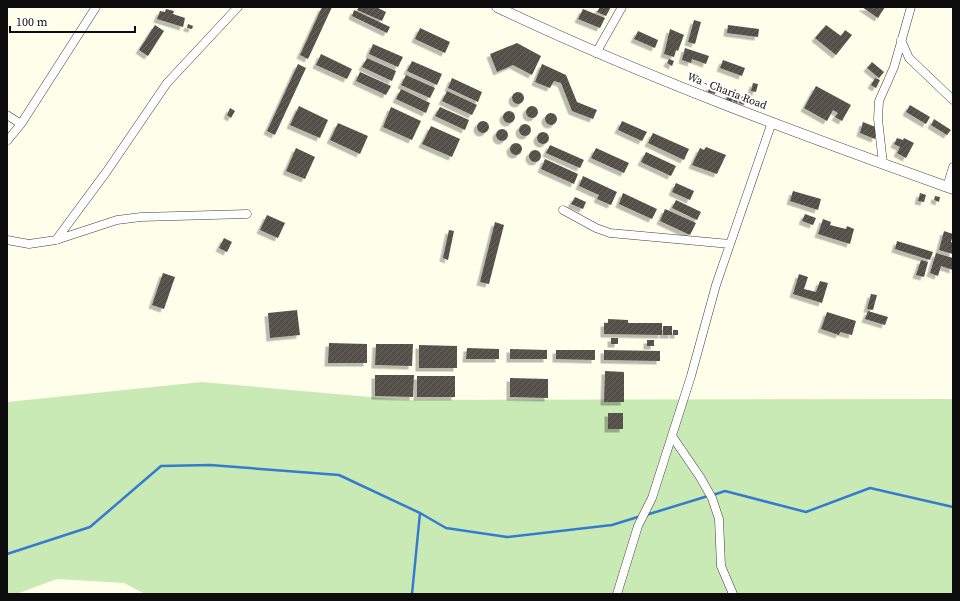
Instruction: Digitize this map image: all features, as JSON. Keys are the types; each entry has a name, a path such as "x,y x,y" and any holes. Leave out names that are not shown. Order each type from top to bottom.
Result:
{"street":[{"path":"7,141 21,124 96,7"},
{"path":"56,240 107,171 167,83 238,7"},
{"name":"Wa - Charia Road","path":"497,7 596,53 772,122 950,188"},
{"path":"596,53 622,7"},
{"path":"883,164 878,119 879,101 894,67 911,7"},
{"path":"902,40 909,58 953,100"},
{"path":"7,115 21,124"},
{"path":"617,594 638,526 652,498 730,244 772,122"},
{"path":"950,188 953,167"},
{"path":"563,210 596,228 610,233 730,244"},
{"path":"7,240 29,244 56,240 117,220 141,217 247,214"},
{"path":"672,436 700,477 712,498 719,519 721,566 733,594"}],"green space":[{"path":"202,382 403,400 953,399 953,594 145,594 124,583 57,579 16,594 7,594 7,402"}],"building":[{"path":"322,7 332,7 308,59 300,55"},
{"path":"359,7 376,7 386,12 382,21 357,10"},
{"path":"600,7 611,7 606,16 597,12"},
{"path":"862,7 885,7 878,18"},
{"path":"166,9 174,11 173,14 185,18 183,27 157,19 160,11 165,12"},
{"path":"583,9 605,18 600,28 578,19"},
{"path":"354,10 390,27 387,33 352,16"},
{"path":"694,20 701,22 695,44 688,42"},
{"path":"188,24 193,26 192,29 187,28"},
{"path":"155,25 164,31 148,56 139,50"},
{"path":"728,25 759,29 758,37 727,33"},
{"path":"826,25 841,36 845,30 852,35 836,55 815,38"},
{"path":"420,28 450,42 445,53 415,39"},
{"path":"670,29 684,35 674,57 664,54"},
{"path":"638,31 658,40 655,48 634,39"},
{"path":"517,43 541,56 532,75 513,65 497,72 490,54"},
{"path":"373,44 403,57 398,67 369,54"},
{"path":"685,48 709,56 706,64 692,59 691,63 682,60"},
{"path":"321,54 352,69 347,79 316,65"},
{"path":"367,58 396,71 392,81 362,67"},
{"path":"669,59 674,61 672,66 667,63"},
{"path":"723,60 745,68 742,76 720,68"},
{"path":"412,61 442,74 437,85 407,71"},
{"path":"872,62 884,72 879,78 867,68"},
{"path":"298,64 306,68 275,135 267,131"},
{"path":"542,64 566,75 577,102 597,110 593,119 572,111 561,83 554,81 550,88 535,82"},
{"path":"360,72 391,86 386,95 356,81"},
{"path":"406,75 435,88 430,98 401,85"},
{"path":"452,78 482,92 478,102 448,88"},
{"path":"875,78 880,80 876,88 871,85"},
{"path":"753,83 758,84 756,92 751,91"},
{"path":"710,86 717,89 715,94 708,92"},
{"path":"816,86 851,105 842,121 835,117 838,113 833,110 827,121 804,108"},
{"path":"401,89 430,103 426,113 396,99"},
{"path":"447,91 477,105 472,115 442,101"},
{"path":"518,92 522,94 524,98 522,102 518,104 514,102 512,98 514,94"},
{"path":"730,92 735,95 731,102 726,100"},
{"path":"736,94 740,96 737,103 733,101"},
{"path":"742,96 747,98 744,105 739,103"},
{"path":"910,105 930,117 926,124 906,112"},
{"path":"299,106 328,120 320,138 290,125"},
{"path":"532,106 536,108 538,112 536,116 532,118 528,116 526,112 528,108"},
{"path":"391,107 421,121 412,140 383,127"},
{"path":"440,107 469,120 465,130 435,116"},
{"path":"230,108 235,111 231,118 227,115"},
{"path":"509,111 513,113 515,117 513,121 509,123 505,121 503,117 505,113"},
{"path":"551,113 555,115 557,119 555,123 551,125 547,123 545,119 547,115"},
{"path":"934,119 951,130 947,135 931,125"},
{"path":"483,121 487,123 489,127 487,131 483,133 479,131 477,127 479,123"},
{"path":"622,121 647,132 642,141 618,130"},
{"path":"863,122 878,128 875,139 860,133"},
{"path":"338,123 368,136 360,154 330,140"},
{"path":"525,124 529,126 531,130 529,134 525,136 521,134 519,130 521,126"},
{"path":"431,126 460,139 452,157 422,144"},
{"path":"502,129 506,131 508,135 506,139 502,141 498,139 496,135 498,131"},
{"path":"543,132 547,134 549,138 547,142 543,144 539,142 537,138 539,134"},
{"path":"653,133 689,149 684,160 648,143"},
{"path":"897,138 903,140 904,138 914,143 906,158 897,153 900,147 894,144"},
{"path":"516,143 520,145 522,149 520,153 516,155 512,153 510,149 512,145"},
{"path":"550,145 584,160 580,168 546,153"},
{"path":"706,147 726,155 717,174 692,165 700,148 704,150"},
{"path":"296,148 315,157 305,179 286,171"},
{"path":"596,148 629,163 624,173 591,158"},
{"path":"535,150 539,152 541,156 539,160 535,162 531,160 529,156 531,152"},
{"path":"646,152 676,166 671,176 641,162"},
{"path":"545,159 578,174 574,184 541,169"},
{"path":"583,176 617,192 611,205 597,199 599,195 579,186"},
{"path":"676,183 694,191 690,200 672,192"},
{"path":"793,191 821,199 818,210 790,201"},
{"path":"623,193 657,209 652,219 619,204"},
{"path":"920,193 926,195 924,202 918,201"},
{"path":"935,196 940,197 939,202 934,200"},
{"path":"575,197 586,202 583,209 571,204"},
{"path":"676,200 701,212 697,220 672,208"},
{"path":"665,209 696,223 690,235 660,221"},
{"path":"805,214 816,218 813,225 802,221"},
{"path":"267,215 285,223 278,238 260,230"},
{"path":"823,219 831,222 830,225 846,229 847,226 854,229 850,244 818,234"},
{"path":"495,222 504,225 489,284 480,282"},
{"path":"449,230 454,231 448,260 443,258"},
{"path":"944,231 953,234 951,242 953,243 953,254 939,250"},
{"path":"224,238 232,242 227,252 219,248"},
{"path":"897,241 933,252 930,260 895,249"},
{"path":"936,253 953,258 953,270 941,266 938,276 930,273"},
{"path":"921,260 928,262 924,277 916,275"},
{"path":"163,273 175,277 164,309 152,305"},
{"path":"799,274 808,277 804,289 816,292 820,281 828,283 822,303 793,294"},
{"path":"871,294 877,295 873,310 867,309"},
{"path":"297,310 300,335 270,338 268,313"},
{"path":"868,311 888,317 885,325 865,319"},
{"path":"827,312 856,321 852,335 840,332 839,335 821,329"},
{"path":"608,319 628,320 628,323 662,323 662,335 604,334 604,323 608,323"},
{"path":"663,326 672,326 672,335 663,335"},
{"path":"673,330 678,330 678,335 673,335"},
{"path":"611,338 618,338 618,344 611,344"},
{"path":"647,340 654,340 654,346 647,346"},
{"path":"329,343 367,344 367,363 328,363"},
{"path":"376,344 413,344 412,366 375,365"},
{"path":"419,345 457,346 457,368 419,368"},
{"path":"467,348 499,349 499,359 466,359"},
{"path":"510,349 547,350 547,359 510,359"},
{"path":"556,350 595,350 595,360 556,359"},
{"path":"604,350 660,351 660,361 604,360"},
{"path":"605,371 624,372 624,402 604,402"},
{"path":"375,375 414,375 413,397 375,396"},
{"path":"417,376 455,376 455,397 417,397"},
{"path":"510,378 548,379 548,398 510,397"},
{"path":"608,413 623,413 623,429 608,429"}],"waterway":[{"path":"7,554 90,527 161,466 210,465 339,475 420,513 446,528 507,537 612,525 641,516"},
{"path":"713,495 725,491 806,512 870,488 953,507"},
{"path":"646,515 708,496"},
{"path":"412,594 420,513"}]}
